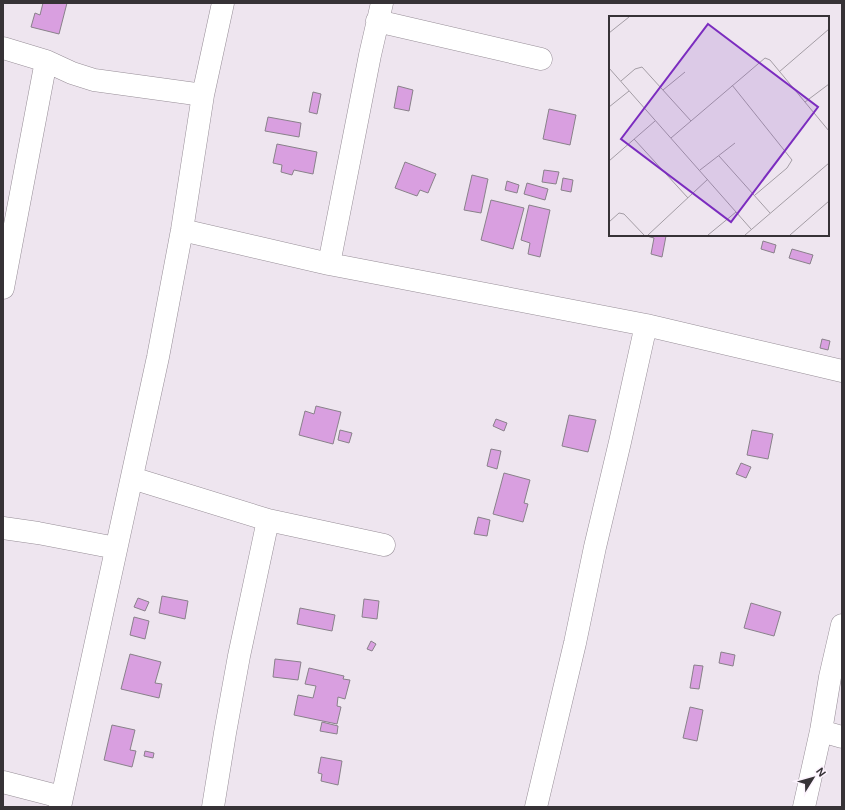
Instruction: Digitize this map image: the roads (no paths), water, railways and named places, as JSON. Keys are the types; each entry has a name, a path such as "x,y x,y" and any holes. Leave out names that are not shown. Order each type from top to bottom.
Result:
{"street":[{"path":"3,782 60,802 158,357 182,230 203,95 222,3"},
{"path":"329,264 370,55 380,12 541,59"},
{"path":"3,48 46,61 72,73 94,80 203,95"},
{"path":"3,288 46,61"},
{"path":"182,230 329,264 646,326 842,371"},
{"path":"536,807 575,643 595,546 646,326"},
{"path":"132,478 268,520 384,546"},
{"path":"213,807 238,664 268,520"},
{"path":"3,528 116,548"},
{"path":"804,807 842,625"},
{"path":"821,731 842,737"}]}
